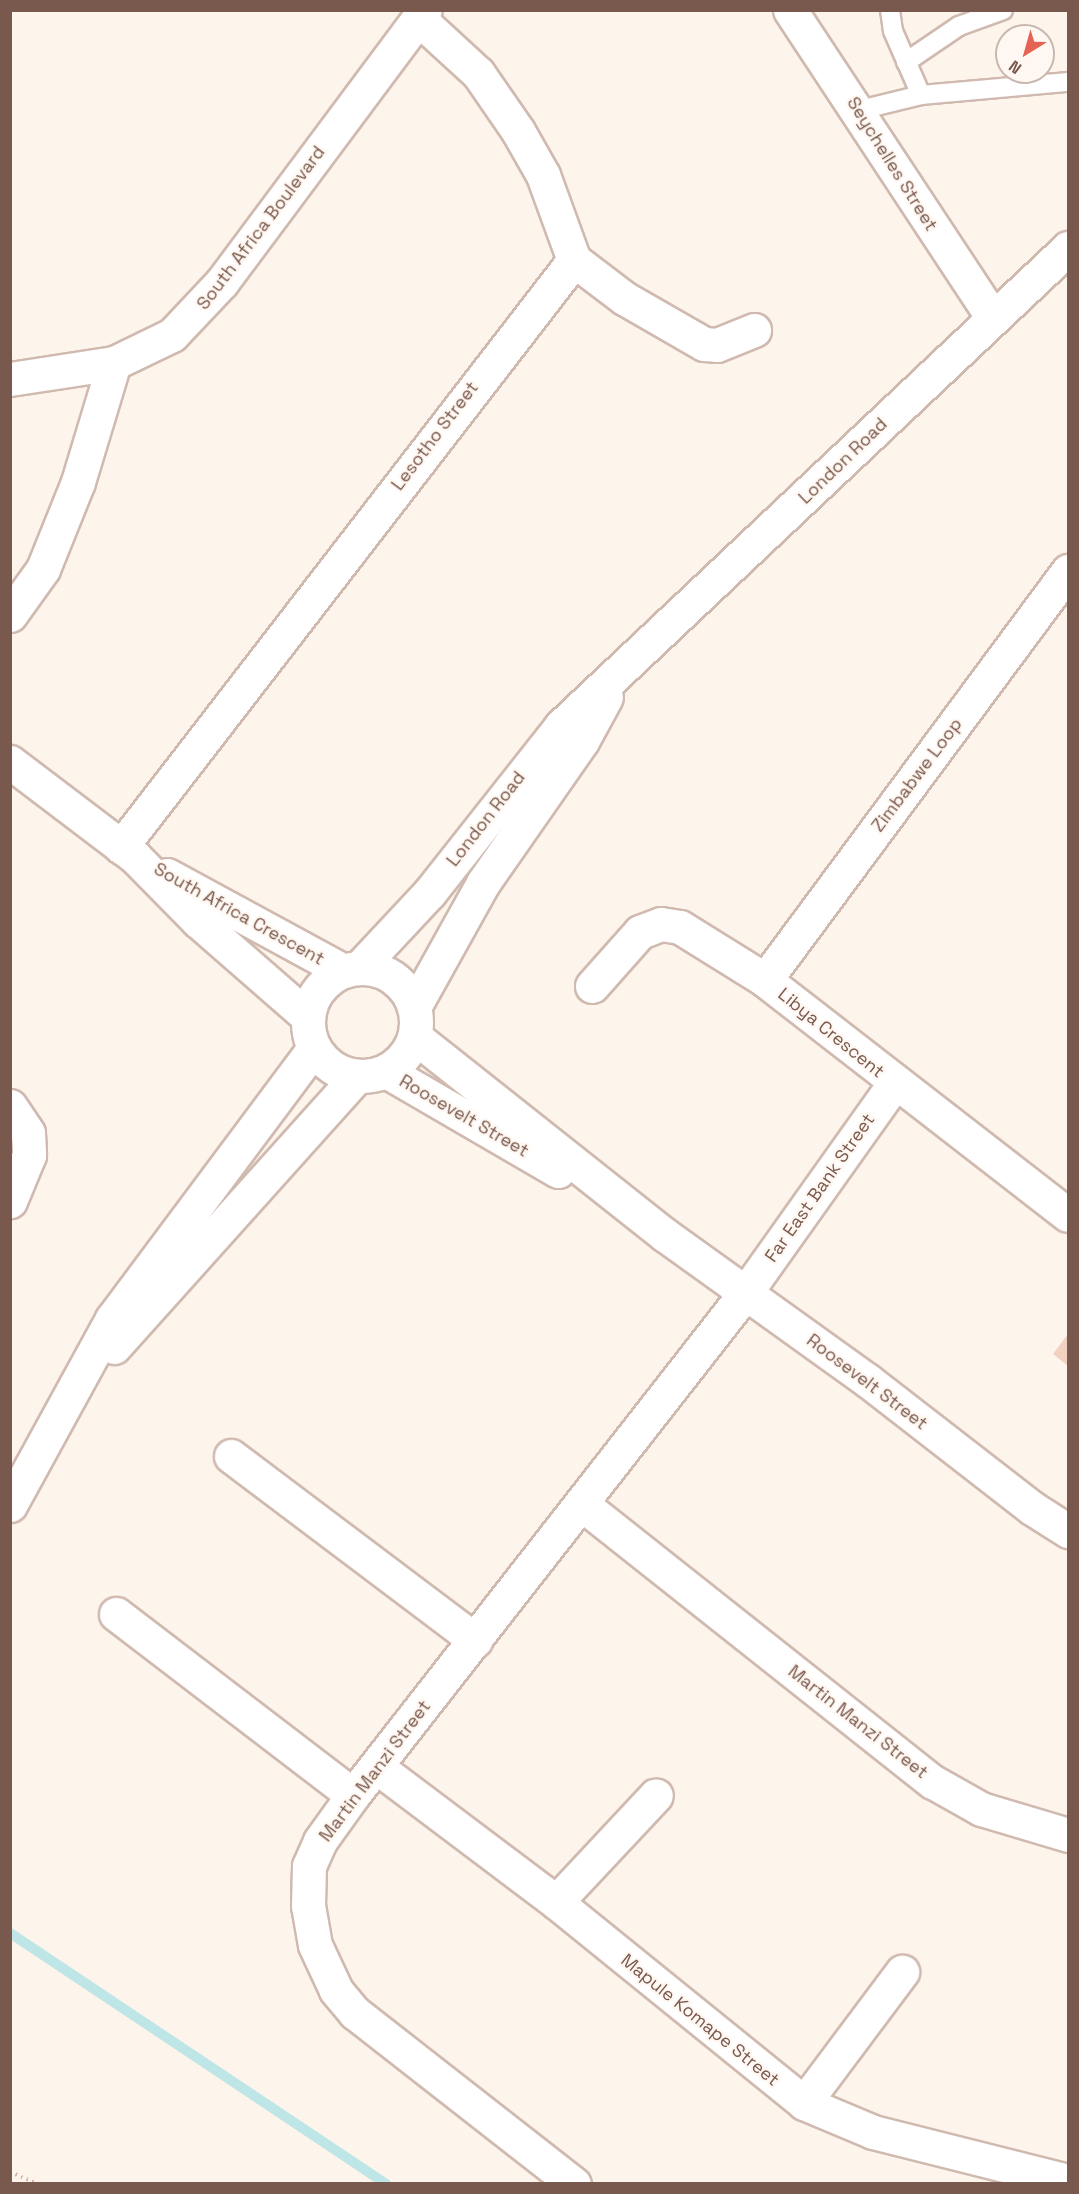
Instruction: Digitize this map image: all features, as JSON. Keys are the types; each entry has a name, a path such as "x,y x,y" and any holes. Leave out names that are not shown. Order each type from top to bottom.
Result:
{"street":[{"name":"Seychelles Street","path":"790,10 860,110 993,318"},
{"path":"422,15 478,73 518,131 543,175 574,260 624,298 704,344 717,345 754,330"},
{"name":"South Africa Boulevard","path":"10,379 114,363 172,335 199,311 422,15"},
{"name":"London Road","path":"352,970 430,892 561,726 618,675 1068,248"},
{"name":"Lesotho Street","path":"127,852 574,260"},
{"path":"10,615 43,569 78,482 114,363"},
{"name":"Zimbabwe Loop","path":"765,980 1068,571"},
{"name":"London Road","path":"414,1022 454,930 582,741 618,675"},
{"name":"South Africa Crescent","path":"10,762 127,852 311,1033"},
{"name":"South Africa Crescent","path":"127,852 352,970"},
{"name":"Libya Crescent","path":"592,986 624,947 661,924 708,941 765,980 894,1084 1068,1215"},
{"path":"10,1505 69,1394 137,1284 311,1033 319,989 352,970 393,978 414,1022 399,1062 372,1073 340,1072 311,1033"},
{"name":"Roosevelt Street","path":"414,1022 665,1235 746,1292 1032,1509 1068,1531"},
{"path":"69,1394 372,1073"},
{"name":"Roosevelt Street","path":"372,1073 665,1235"},
{"name":"Far East Bank Street","path":"746,1292 894,1084"},
{"path":"10,1106 28,1133 29,1155 10,1201"},
{"name":"Martin Manzi Street","path":"574,2184 355,2013 328,1977 311,1924 309,1866 320,1841 353,1795 584,1505 746,1292"},
{"path":"231,1456 475,1640"},
{"name":"Martin Manzi Street","path":"584,1505 933,1782 981,1809 1068,1834"},
{"path":"116,1614 353,1795"},
{"name":"Mapule Komape Street","path":"377,1767 556,1902 804,2103 873,2132 1068,2181"},
{"path":"556,1902 656,1795"},
{"path":"804,2103 902,1972"}],"lane":[{"path":"890,10 906,62 921,95"},
{"path":"906,62 959,26 1003,10"},
{"path":"860,110 921,95 1068,82"}],"path":[{"path":"10,2172 38,2184"}],"building":[{"path":"1068,1334 1068,1366 1053,1354"}],"waterway":[{"path":"10,1933 386,2184"}]}
